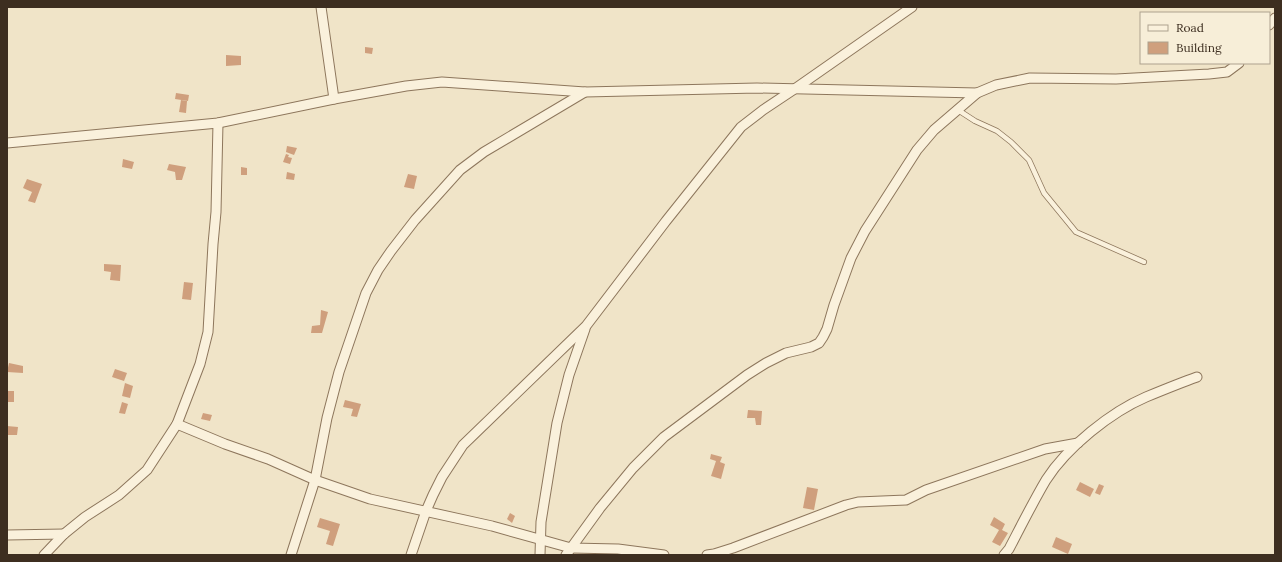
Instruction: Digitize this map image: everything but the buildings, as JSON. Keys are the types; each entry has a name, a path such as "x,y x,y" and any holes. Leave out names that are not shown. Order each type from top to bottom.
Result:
{"street":[{"path":"321,7 334,99"},
{"path":"411,555 426,511 442,478 463,445 586,326 666,221 741,127 763,110 912,7"},
{"path":"568,551 600,508 633,468 664,437 747,375 766,363 786,353 811,347 819,343 827,329 851,258 865,231 916,150 934,130 977,93 996,85 1030,78 1116,79 1182,76 1227,72 1238,64"},
{"path":"7,143 218,123 334,99 406,86 442,82 585,92 796,88 977,93"},
{"path":"291,555 315,480 327,418 347,346 366,293 378,270 415,220 460,170 484,152 585,92"},
{"path":"44,555 64,534 85,517 119,495 138,479 151,464 177,424 200,364 208,332 216,212 218,123"},
{"path":"540,555 541,522 557,423 569,375 586,326"},
{"path":"1004,555 1047,479 1078,443 1120,411 1145,398 1197,377"},
{"path":"177,424 225,444 268,459 315,480 370,499 426,511 541,540 568,551 618,549 664,555"},
{"path":"707,555 733,548 846,505 863,501 906,500 926,490 1045,449 1078,443"},
{"path":"7,535 64,534"}],"lane":[{"path":"958,110 975,121 997,131 1016,147 1028,160 1044,193 1076,232 1144,262"}]}
